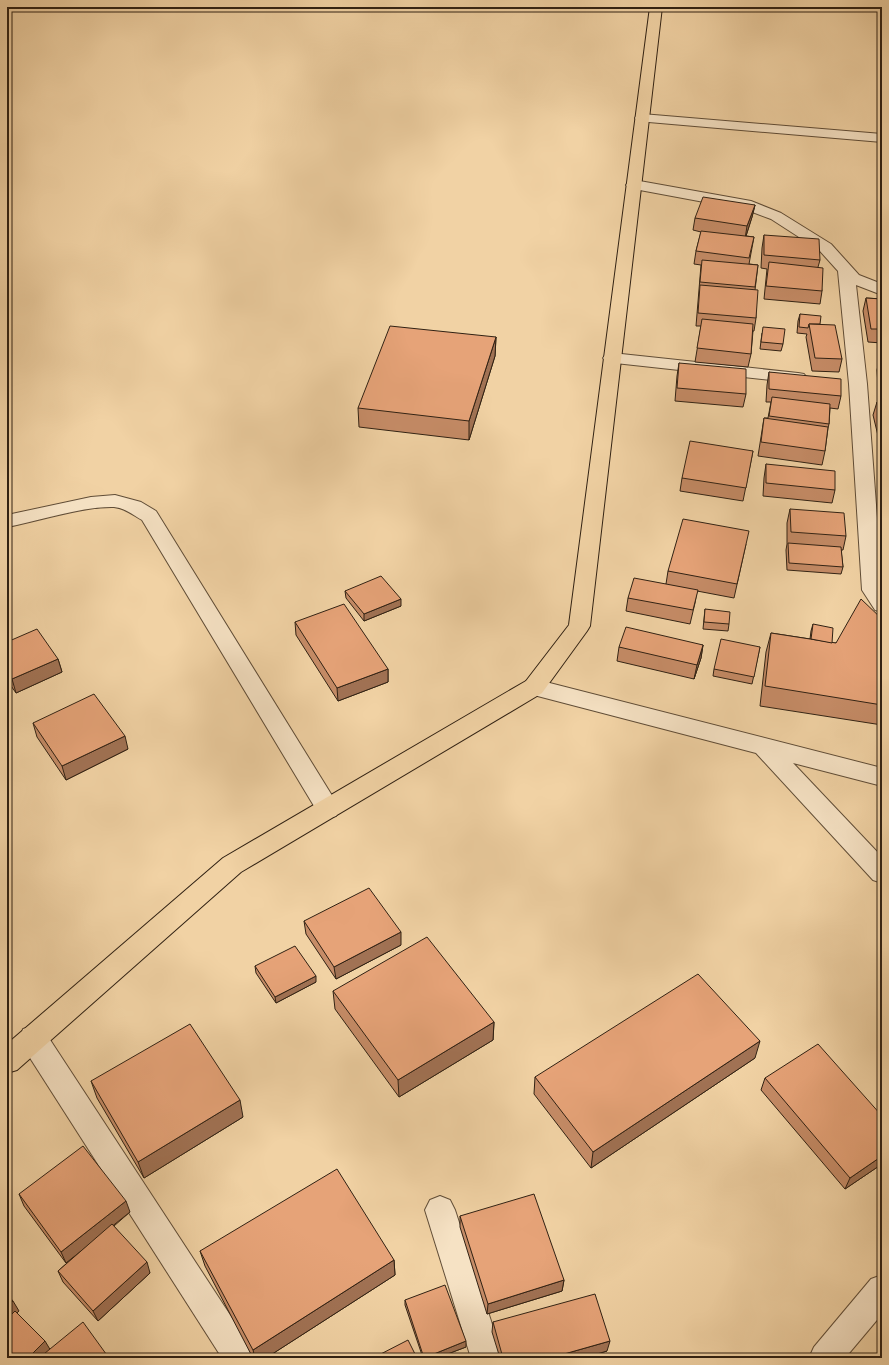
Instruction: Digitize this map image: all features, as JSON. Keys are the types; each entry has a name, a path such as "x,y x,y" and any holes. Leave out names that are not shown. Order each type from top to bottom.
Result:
{"main road":[{"path":"7,1061 232,865 534,687 579,626 656,7"}],"street":[{"path":"642,118 882,138"},
{"path":"634,185 766,210 824,247 853,278 882,290"},
{"path":"846,272 850,383 872,590 882,604"},
{"path":"612,358 818,380"},
{"path":"7,521 91,503 115,501 134,506 149,516 328,809"},
{"path":"534,687 882,777"},
{"path":"763,746 882,873"},
{"path":"33,1038 240,1358"},
{"path":"440,1210 487,1358"},
{"path":"825,1358 882,1290"}],"building":[{"path":"703,197 755,205 747,226 695,218"},
{"path":"701,231 754,237 749,258 696,251"},
{"path":"764,235 819,239 820,260 764,255"},
{"path":"702,260 758,265 755,287 700,282"},
{"path":"769,262 823,268 822,291 766,286"},
{"path":"700,285 758,290 756,318 698,313"},
{"path":"866,298 882,299 882,329 871,329"},
{"path":"800,314 821,316 820,324 809,324 808,328 799,327"},
{"path":"702,319 753,324 751,354 697,348"},
{"path":"809,324 835,325 842,359 815,358"},
{"path":"390,326 496,337 469,421 358,408"},
{"path":"763,327 785,329 783,344 761,342"},
{"path":"880,357 882,357 882,387"},
{"path":"679,363 746,369 746,394 677,388"},
{"path":"769,372 841,379 841,396 769,389"},
{"path":"772,397 830,404 829,424 769,416"},
{"path":"877,402 882,402 882,422"},
{"path":"764,418 828,427 825,451 761,442"},
{"path":"690,441 753,451 746,488 682,478"},
{"path":"766,464 835,471 835,490 766,483"},
{"path":"790,509 844,513 846,536 791,532"},
{"path":"683,519 749,531 737,584 668,571"},
{"path":"788,543 841,547 843,567 789,563"},
{"path":"381,576 401,599 364,614 345,591"},
{"path":"634,578 698,590 693,610 628,598"},
{"path":"861,599 882,619 882,705 765,686 771,633 836,643"},
{"path":"344,604 388,669 337,688 295,622"},
{"path":"705,609 730,612 729,624 704,622"},
{"path":"813,624 833,628 832,643 811,639"},
{"path":"626,627 703,645 697,665 619,647"},
{"path":"37,629 58,659 12,679 7,672 7,642"},
{"path":"721,639 760,647 754,677 714,669"},
{"path":"94,694 125,736 62,766 33,723"},
{"path":"369,888 401,932 334,967 304,921"},
{"path":"427,937 494,1022 398,1080 333,991"},
{"path":"295,946 316,976 275,997 255,966"},
{"path":"698,974 760,1041 593,1152 535,1077"},
{"path":"190,1024 240,1100 138,1162 91,1081"},
{"path":"818,1044 882,1116 882,1156 850,1178 765,1078"},
{"path":"83,1146 126,1201 61,1252 19,1194"},
{"path":"337,1169 394,1260 253,1350 200,1251"},
{"path":"534,1194 564,1280 488,1304 460,1216"},
{"path":"112,1224 147,1262 93,1311 58,1271"},
{"path":"445,1285 466,1341 424,1358 405,1300"},
{"path":"7,1294 13,1301 7,1307"},
{"path":"595,1294 610,1341 550,1358 503,1358 493,1322"},
{"path":"15,1311 45,1341 28,1358 7,1358 7,1319"},
{"path":"83,1322 109,1358 39,1358"},
{"path":"408,1340 417,1358 373,1358"},
{"path":"465,1354 467,1358 454,1358"}]}
